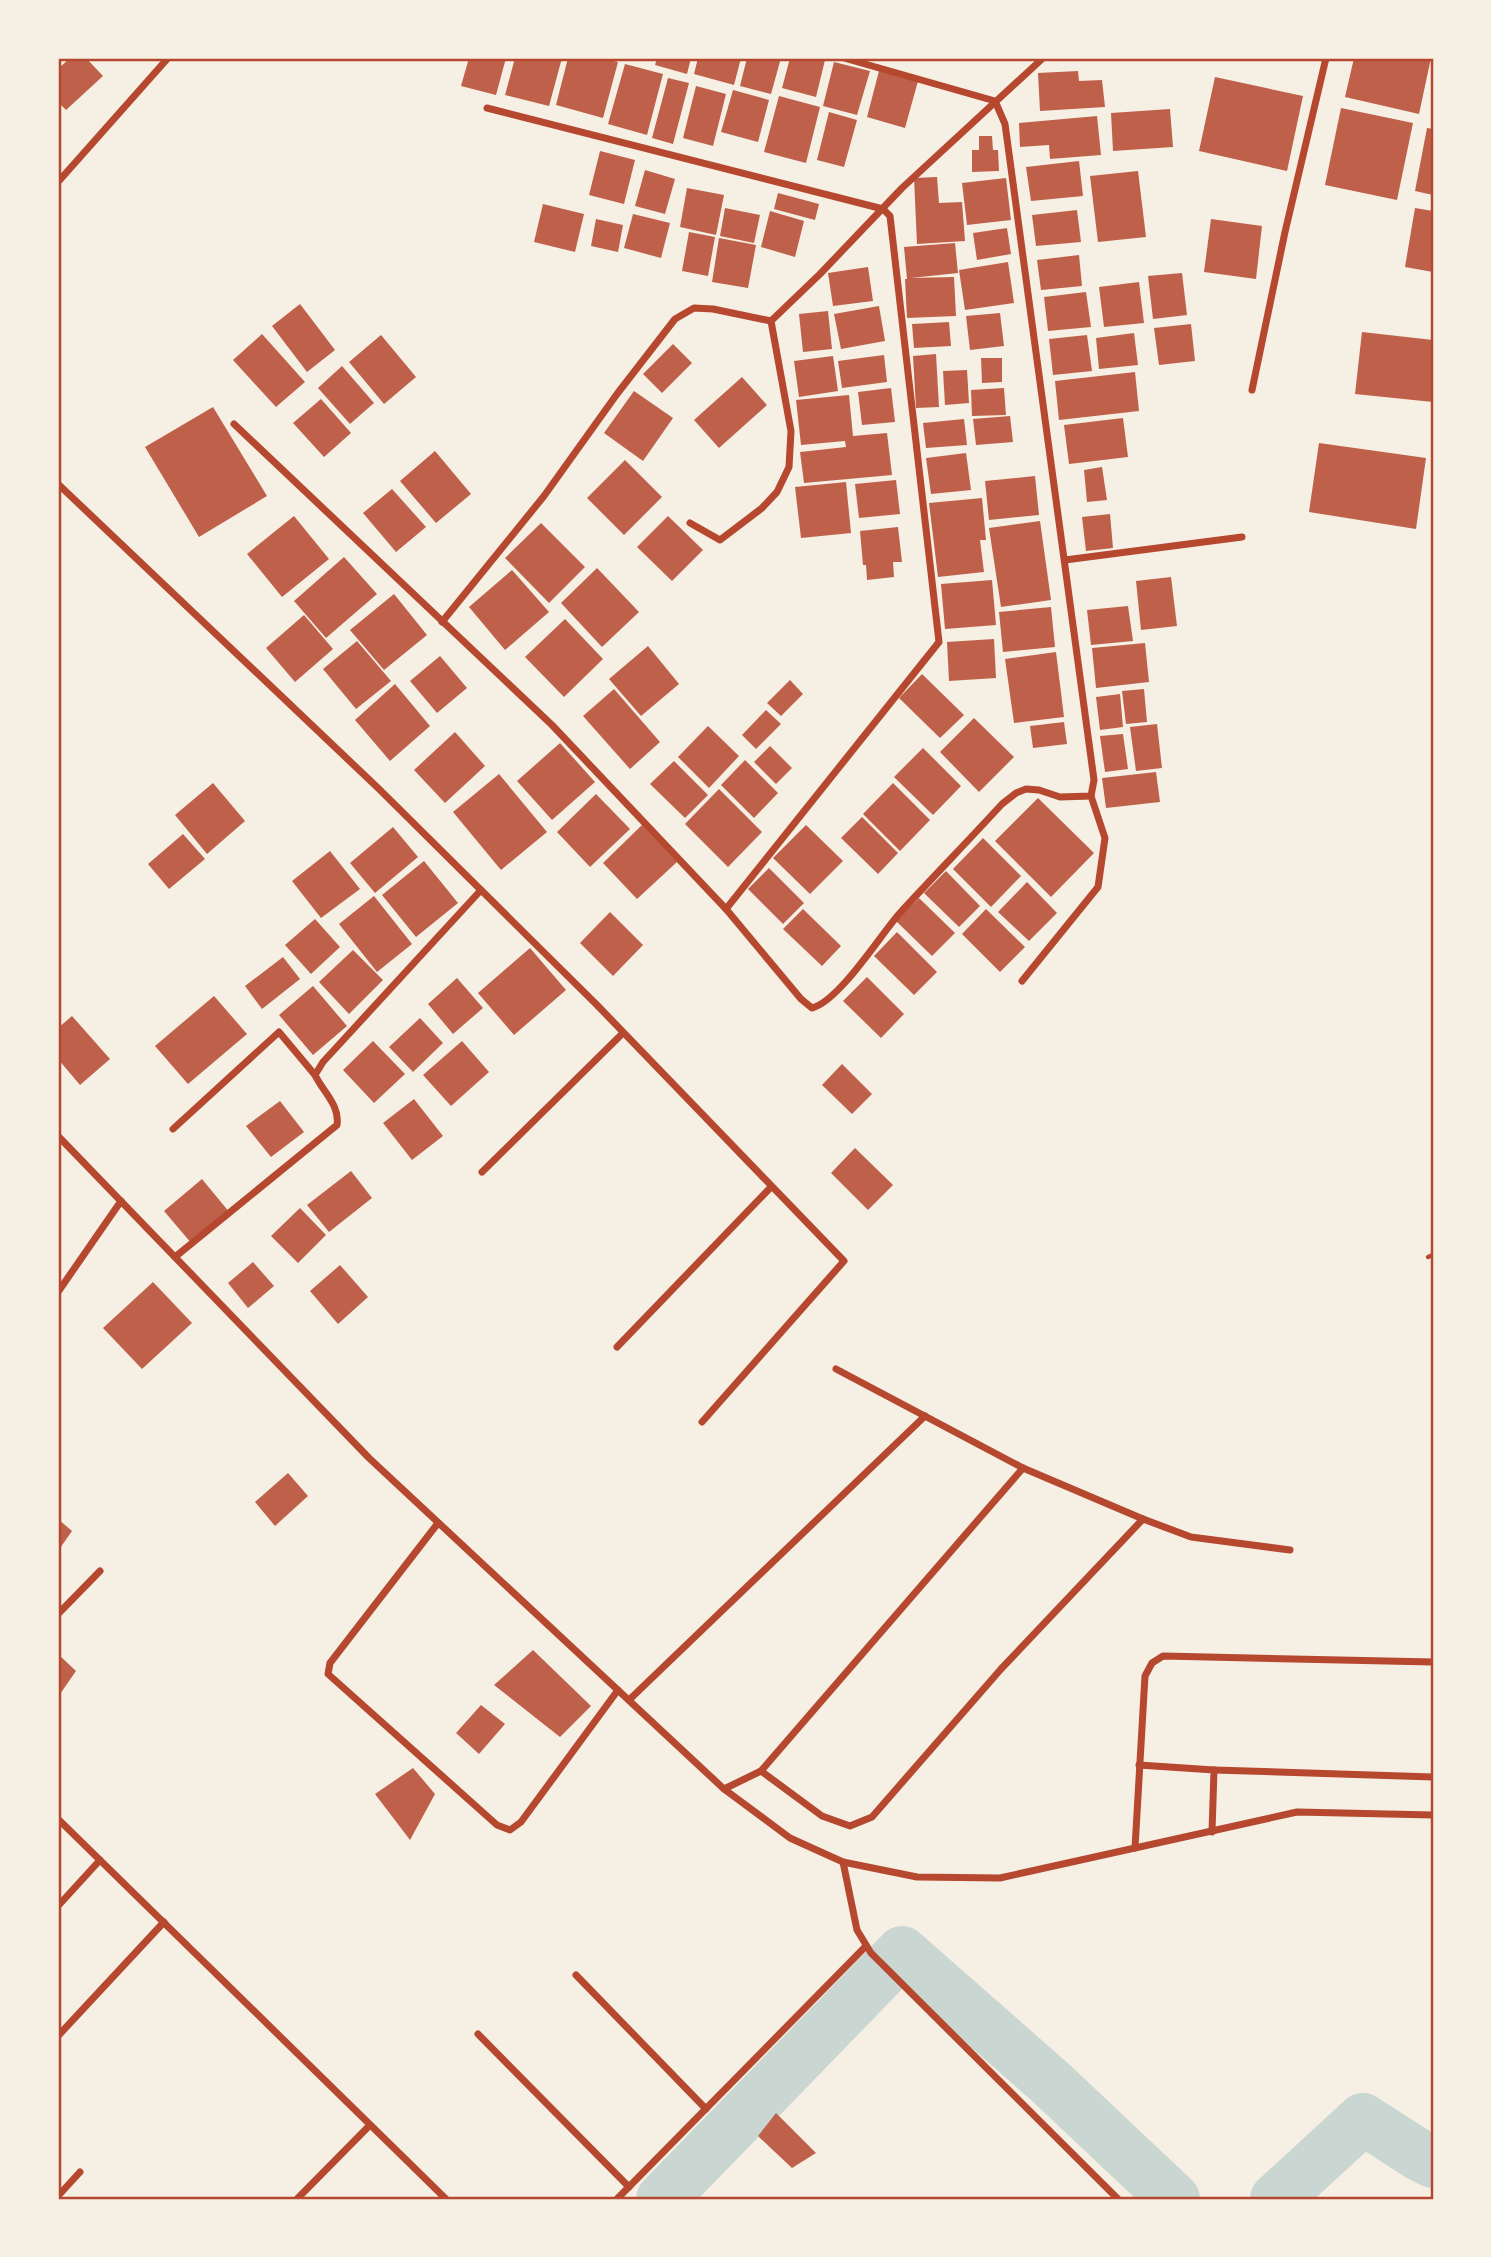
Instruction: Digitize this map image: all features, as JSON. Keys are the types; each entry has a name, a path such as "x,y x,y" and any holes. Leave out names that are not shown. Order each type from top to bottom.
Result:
{"street":[{"path":"58,181 168,58"},
{"path":"844,58 995,102 1005,124 1093,770 1091,796 1105,838 1098,887 1023,981"},
{"path":"771,321 902,188 1043,58"},
{"path":"1252,390 1285,232 1326,58"},
{"path":"486,108 883,209 890,216 939,642 726,909"},
{"path":"442,622 544,496 675,319 694,308 713,309 771,321"},
{"path":"690,523 720,540 770,500 789,467 791,431 771,321"},
{"path":"234,424 552,725 726,909 801,999 812,1008 821,1005 848,978 898,916 1002,804 1016,793 1026,789 1039,789 1060,797 1091,796"},
{"path":"58,484 378,788 623,1033 844,1261 702,1422"},
{"path":"1065,561 1242,537"},
{"path":"315,1075 323,1062 481,890"},
{"path":"173,1129 279,1032 315,1075 339,1115 337,1125 175,1257"},
{"path":"482,1172 623,1033"},
{"path":"58,1136 369,1458 724,1789 790,1838 843,1862 918,1877 1000,1878 1297,1812 1433,1815"},
{"path":"617,1347 771,1187"},
{"path":"58,1292 121,1201"},
{"path":"836,1369 1023,1468 1143,1520 1191,1537 1290,1550"},
{"path":"629,1700 925,1416"},
{"path":"724,1789 761,1771 1023,1468"},
{"path":"761,1771 822,1816 850,1826 872,1817 1001,1669 1143,1520"},
{"path":"438,1522 330,1663 328,1674 497,1825 510,1830 522,1822 618,1690"},
{"path":"58,1614 100,1571"},
{"path":"1135,1848 1145,1676 1152,1663 1163,1656 1433,1662"},
{"path":"1139,1765 1433,1777"},
{"path":"1212,1832 1214,1770"},
{"path":"58,1819 446,2199"},
{"path":"58,1906 100,1860"},
{"path":"843,1862 857,1930 871,1953 1118,2199"},
{"path":"58,2036 164,1922"},
{"path":"617,2199 866,1946"},
{"path":"576,1975 706,2109"},
{"path":"478,2034 629,2187"},
{"path":"298,2199 370,2125"},
{"path":"58,2196 80,2172"}],"building":[{"path":"70,58 86,58 103,76 66,110 58,102 58,69"},
{"path":"469,58 506,58 496,95 461,86"},
{"path":"515,58 562,58 549,106 505,95"},
{"path":"568,58 601,58 618,62 603,118 556,105"},
{"path":"657,58 691,58 687,74 655,65"},
{"path":"698,58 741,58 734,85 694,74"},
{"path":"747,58 781,58 771,94 740,86"},
{"path":"790,58 825,60 816,97 782,88"},
{"path":"1354,58 1431,58 1419,114 1345,97"},
{"path":"834,62 870,71 857,115 823,106"},
{"path":"625,64 663,74 647,135 608,124"},
{"path":"879,71 918,81 905,128 867,117"},
{"path":"1078,71 1079,81 1102,80 1105,107 1040,111 1038,73"},
{"path":"1215,77 1303,96 1287,171 1199,151"},
{"path":"668,78 689,83 673,144 652,138"},
{"path":"696,86 726,94 713,146 683,138"},
{"path":"733,90 769,100 758,142 721,132"},
{"path":"779,96 820,107 806,163 764,152"},
{"path":"1341,108 1413,123 1397,200 1325,185"},
{"path":"1170,109 1173,147 1113,151 1111,113"},
{"path":"829,112 857,120 844,167 817,160"},
{"path":"1097,116 1101,155 1050,159 1049,145 1020,147 1019,123"},
{"path":"1427,128 1433,129 1433,195 1415,191"},
{"path":"979,136 992,136 993,150 998,150 999,171 972,172 972,150 979,150"},
{"path":"600,151 635,160 624,204 589,195"},
{"path":"1079,161 1083,196 1031,201 1026,167"},
{"path":"645,170 675,179 665,214 635,206"},
{"path":"1138,171 1146,237 1098,242 1090,176"},
{"path":"937,177 939,203 962,202 965,241 917,244 914,178"},
{"path":"1006,178 1011,220 967,225 962,183"},
{"path":"687,188 724,195 716,235 680,227"},
{"path":"778,193 819,204 815,220 774,209"},
{"path":"543,204 584,214 575,252 534,242"},
{"path":"725,208 760,215 754,243 720,236"},
{"path":"1415,208 1433,211 1433,272 1405,267"},
{"path":"1077,210 1081,242 1036,246 1032,215"},
{"path":"770,211 804,221 795,257 761,247"},
{"path":"633,214 670,223 661,258 624,248"},
{"path":"596,219 623,225 618,252 591,246"},
{"path":"1211,219 1262,226 1256,279 1204,272"},
{"path":"1007,228 1011,254 977,260 973,233"},
{"path":"689,232 715,237 708,276 682,271"},
{"path":"719,238 756,245 748,288 712,282"},
{"path":"955,243 958,273 911,278 954,277 956,316 907,318 904,247"},
{"path":"1079,255 1082,286 1041,290 1037,260"},
{"path":"1008,262 1014,303 965,310 959,270"},
{"path":"868,267 873,301 833,306 828,273"},
{"path":"1182,273 1187,315 1153,319 1148,276"},
{"path":"1139,282 1144,323 1104,327 1099,287"},
{"path":"1086,292 1091,327 1048,331 1044,297"},
{"path":"300,304 335,350 307,372 272,326"},
{"path":"879,306 885,341 841,349 834,314"},
{"path":"828,311 832,349 803,352 799,314"},
{"path":"1000,313 1004,346 970,350 966,316"},
{"path":"949,322 951,346 914,348 912,324"},
{"path":"1191,324 1195,361 1159,365 1154,328"},
{"path":"1362,332 1433,340 1433,402 1355,394"},
{"path":"1134,333 1138,365 1099,369 1096,338"},
{"path":"262,334 305,382 276,407 233,360"},
{"path":"381,335 416,377 384,404 349,362"},
{"path":"1087,335 1092,371 1053,375 1049,339"},
{"path":"673,344 692,363 662,393 643,374"},
{"path":"936,354 939,407 916,408 913,356"},
{"path":"884,355 887,382 842,388 838,361"},
{"path":"833,356 838,391 799,397 794,361"},
{"path":"981,358 1002,358 1002,382 982,383"},
{"path":"342,366 374,403 350,424 318,388"},
{"path":"967,370 969,403 945,405 943,371"},
{"path":"1135,372 1139,411 1059,420 1055,381"},
{"path":"742,377 767,405 719,448 694,420"},
{"path":"891,388 895,422 862,425 858,392"},
{"path":"1004,388 1006,415 972,416 971,390"},
{"path":"634,391 673,418 643,461 604,433"},
{"path":"849,395 853,436 887,433 892,475 804,483 800,452 846,447 845,441 801,445 796,400"},
{"path":"321,399 351,433 324,457 293,423"},
{"path":"213,407 267,496 199,537 145,447"},
{"path":"1010,416 1013,442 976,445 973,419"},
{"path":"1123,418 1128,457 1069,464 1064,425"},
{"path":"964,419 967,445 926,448 923,423"},
{"path":"1319,443 1426,458 1416,529 1309,512"},
{"path":"435,451 471,494 436,523 400,481"},
{"path":"966,453 971,490 931,494 926,458"},
{"path":"625,460 662,497 624,535 587,498"},
{"path":"1102,467 1107,500 1087,502 1084,470"},
{"path":"1035,476 1039,515 989,520 985,481"},
{"path":"896,480 900,514 859,518 855,484"},
{"path":"846,482 851,533 801,538 795,487"},
{"path":"392,489 426,527 396,552 363,513"},
{"path":"982,498 986,540 980,540 984,572 938,577 929,503"},
{"path":"1110,514 1113,548 1086,551 1082,517"},
{"path":"294,516 329,559 282,597 247,554"},
{"path":"668,516 703,550 672,581 637,547"},
{"path":"1040,521 1051,600 1001,607 989,528"},
{"path":"541,523 585,567 549,603 505,558"},
{"path":"898,527 902,562 893,562 894,577 867,580 860,531"},
{"path":"344,557 377,594 326,638 294,601"},
{"path":"597,568 639,612 602,647 561,603"},
{"path":"512,570 549,612 505,650 469,607"},
{"path":"1171,577 1177,626 1141,630 1136,581"},
{"path":"992,580 996,625 945,629 941,584"},
{"path":"394,594 427,635 384,670 350,630"},
{"path":"1128,606 1133,641 1091,645 1087,610"},
{"path":"1051,607 1055,647 1003,652 999,612"},
{"path":"304,615 333,649 295,682 266,648"},
{"path":"565,619 603,659 564,697 525,657"},
{"path":"994,639 996,678 949,681 947,642"},
{"path":"357,641 391,681 356,709 323,669"},
{"path":"1145,643 1149,682 1096,688 1092,648"},
{"path":"648,646 679,684 641,716 609,679"},
{"path":"1056,652 1064,717 1014,723 1005,659"},
{"path":"440,656 467,688 437,713 410,681"},
{"path":"922,674 964,715 940,738 899,698"},
{"path":"790,680 803,694 781,716 767,703"},
{"path":"395,684 430,726 390,761 355,720"},
{"path":"614,689 660,742 630,769 583,716"},
{"path":"1144,689 1147,722 1126,724 1122,691"},
{"path":"1120,694 1123,727 1100,730 1096,697"},
{"path":"766,710 781,724 756,749 742,735"},
{"path":"974,718 1014,757 979,792 940,752"},
{"path":"1064,722 1067,744 1033,748 1030,726"},
{"path":"1157,724 1162,768 1136,771 1130,727"},
{"path":"708,726 739,756 709,788 678,757"},
{"path":"455,732 485,766 445,803 414,770"},
{"path":"1123,734 1128,769 1105,772 1100,736"},
{"path":"560,743 595,782 552,820 517,781"},
{"path":"770,746 792,768 776,784 754,762"},
{"path":"923,748 961,786 933,815 894,777"},
{"path":"745,760 778,793 754,818 721,785"},
{"path":"674,761 708,795 685,818 650,784"},
{"path":"1156,772 1160,802 1106,808 1102,778"},
{"path":"499,774 547,832 501,870 453,812"},
{"path":"213,783 245,821 207,854 175,815"},
{"path":"893,783 930,820 900,851 863,814"},
{"path":"719,789 762,832 728,867 685,824"},
{"path":"596,794 630,829 590,867 557,832"},
{"path":"1038,798 1094,853 1051,897 995,841"},
{"path":"862,817 898,853 878,874 841,838"},
{"path":"642,825 677,862 637,899 603,863"},
{"path":"806,825 843,861 810,894 773,858"},
{"path":"393,827 418,857 375,893 350,863"},
{"path":"183,834 205,859 169,889 148,864"},
{"path":"983,838 1021,876 991,907 953,869"},
{"path":"330,851 360,889 321,918 292,881"},
{"path":"424,861 458,903 416,937 382,895"},
{"path":"769,868 804,903 783,924 748,889"},
{"path":"946,871 980,906 959,927 924,893"},
{"path":"1027,882 1057,913 1029,941 998,912"},
{"path":"374,896 412,944 377,972 339,924"},
{"path":"919,898 955,933 932,956 896,921"},
{"path":"803,909 841,946 822,966 783,929"},
{"path":"986,909 1025,947 1000,972 962,934"},
{"path":"610,912 643,945 613,976 580,943"},
{"path":"315,919 340,947 311,974 285,945"},
{"path":"897,932 937,972 914,995 874,956"},
{"path":"530,948 566,990 514,1035 478,993"},
{"path":"353,950 383,980 349,1014 319,982"},
{"path":"283,957 300,979 262,1009 245,986"},
{"path":"867,977 904,1014 881,1038 843,1001"},
{"path":"457,978 483,1008 453,1034 428,1004"},
{"path":"313,986 347,1026 313,1055 279,1015"},
{"path":"214,996 247,1034 188,1084 155,1046"},
{"path":"72,1016 110,1059 80,1085 58,1059 58,1028"},
{"path":"420,1018 443,1043 413,1072 389,1047"},
{"path":"373,1041 405,1074 374,1103 343,1070"},
{"path":"462,1041 489,1072 451,1106 423,1075"},
{"path":"842,1064 872,1094 852,1114 822,1085"},
{"path":"414,1099 443,1136 412,1160 383,1123"},
{"path":"280,1101 304,1132 271,1157 246,1126"},
{"path":"855,1148 893,1185 868,1210 831,1173"},
{"path":"351,1171 372,1198 329,1232 307,1205"},
{"path":"202,1179 230,1213 192,1244 164,1211"},
{"path":"300,1208 326,1235 298,1263 271,1236"},
{"path":"253,1262 274,1286 248,1308 228,1283"},
{"path":"340,1265 368,1297 338,1324 310,1291"},
{"path":"153,1282 192,1323 142,1369 103,1328"},
{"path":"288,1473 308,1496 275,1526 255,1502"},
{"path":"58,1519 72,1531 58,1551"},
{"path":"533,1650 591,1706 560,1737 494,1685"},
{"path":"58,1654 76,1671 58,1697"},
{"path":"481,1705 505,1724 479,1754 456,1733"},
{"path":"413,1768 435,1794 410,1840 375,1794"},
{"path":"776,2113 816,2153 792,2168 758,2136"}],"waterway":[{"path":"662,2199 902,1952 1051,2083 1174,2199"},
{"path":"1276,2199 1363,2119 1433,2162"}]}
